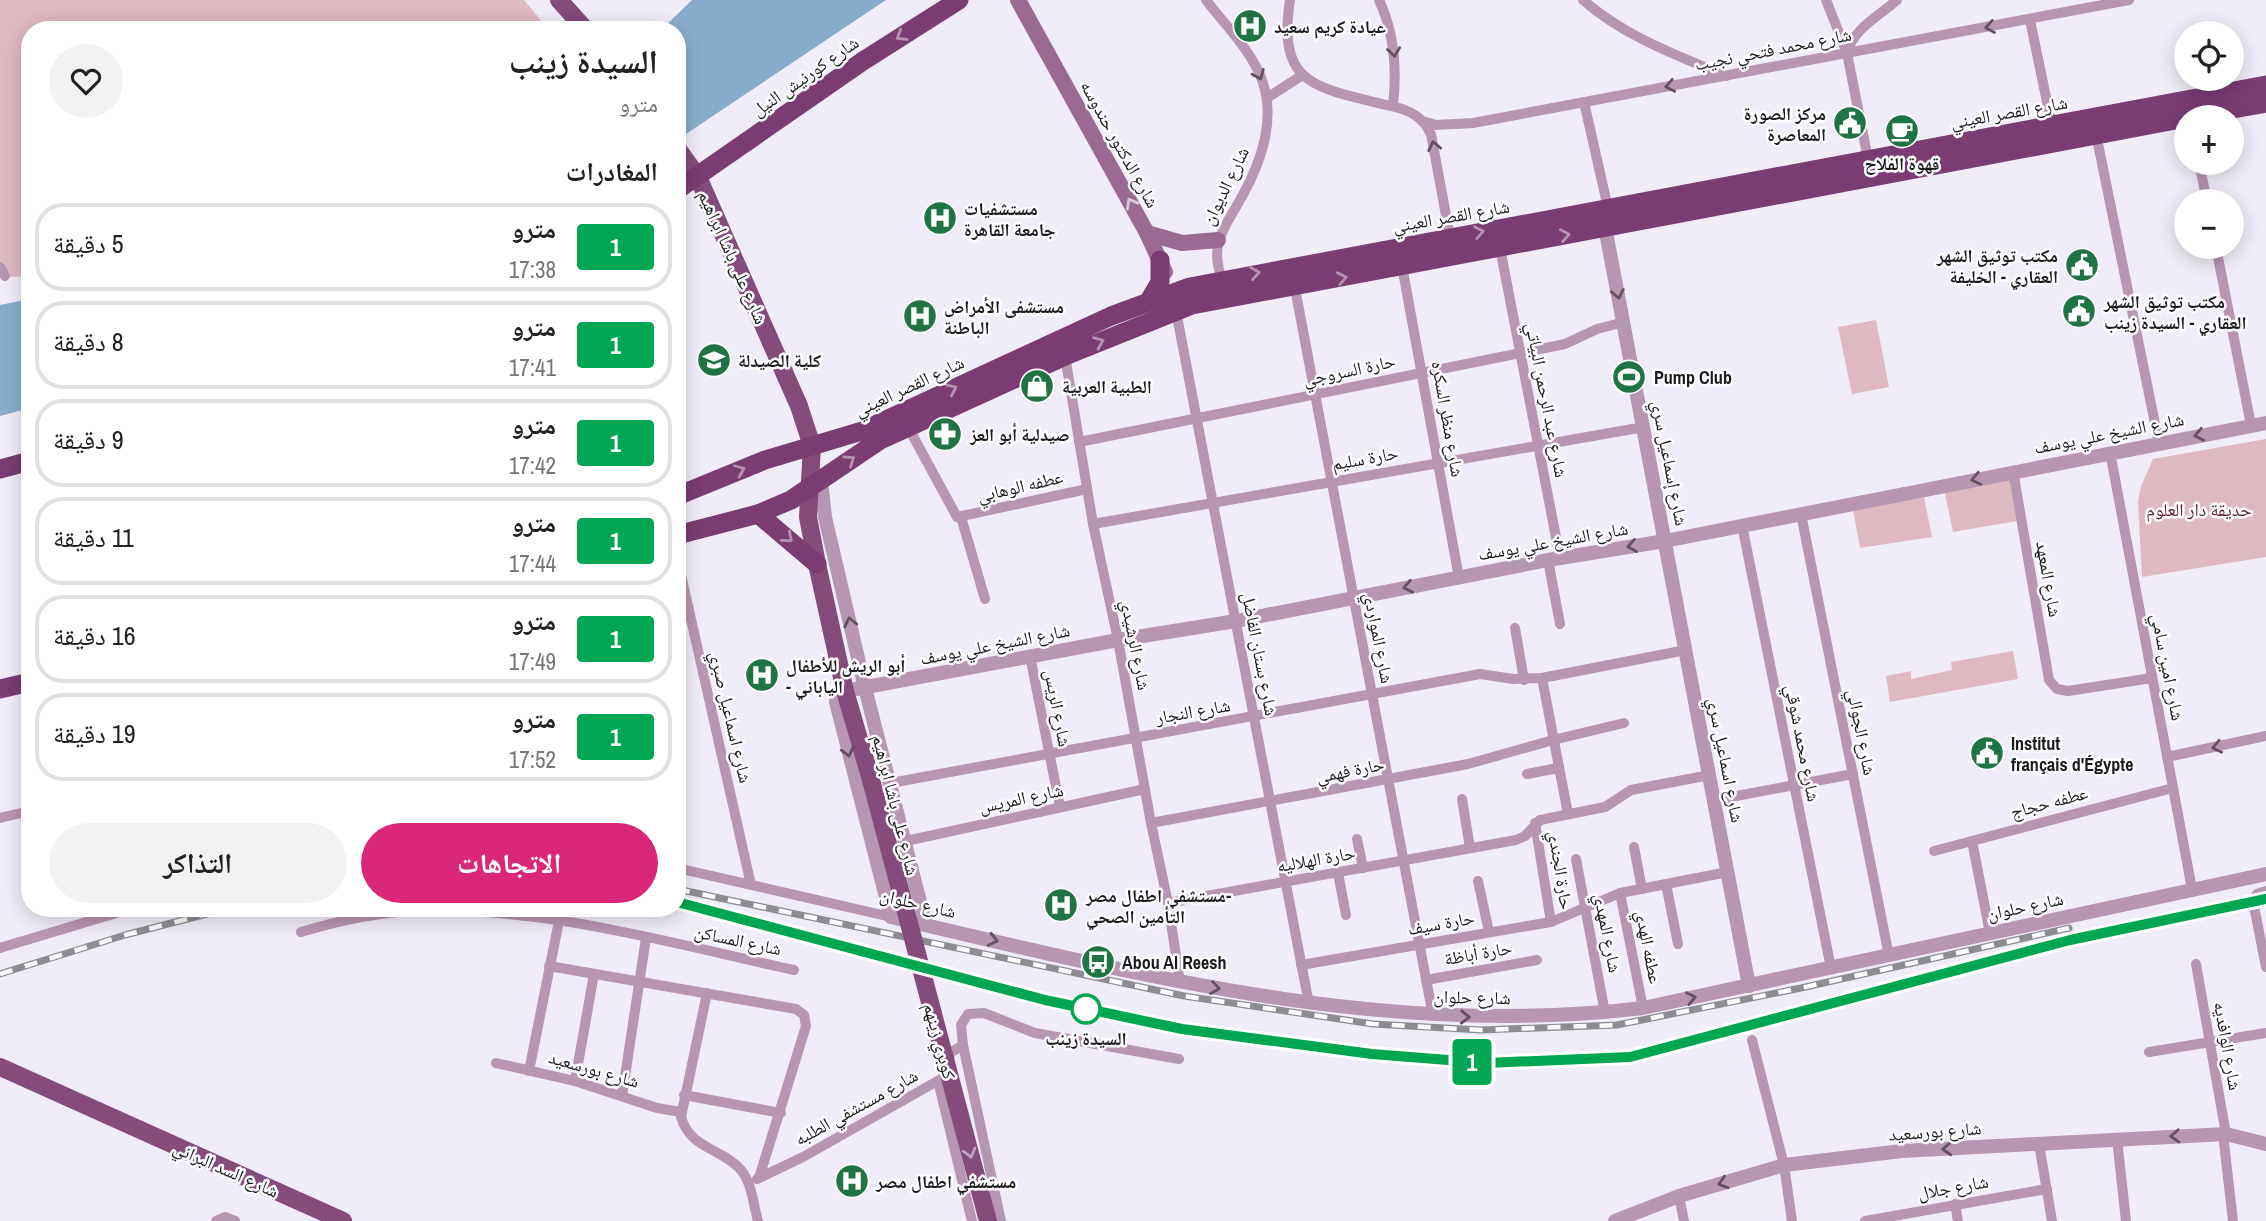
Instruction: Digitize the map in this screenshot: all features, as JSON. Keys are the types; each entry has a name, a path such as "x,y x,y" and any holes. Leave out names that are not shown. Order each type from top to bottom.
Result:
{"highway":[{"name":"شارع كورنيش النيل","path":"686,184 843,74 959,0"},
{"name":"شارع القصر العيني","path":"686,492 765,460 862,431 1056,341 1149,302 1211,301 1500,247 1606,218 1868,159 2266,85"},
{"name":"شارع القصر العيني","path":"2244,107 2266,103"},
{"name":"شارع القصر العيني","path":"686,533 758,514 791,500 880,440 1065,356 1223,279 1450,237 1606,218 2174,120"},
{"path":"1149,302 1160,282 1160,260"},
{"path":"0,469 21,463"},
{"path":"758,514 817,564"},
{"path":"0,689 21,684"}],"main road":[{"name":"شارع الدكتور حندوسه","path":"1018,0 1147,233 1160,260 1174,302"},
{"path":"569,4 580,21"},
{"name":"شارع على باشا ابراهيم","path":"686,161 698,177 799,406 812,446 815,484 808,517 845,691 871,779"},
{"path":"1147,233 1182,243 1218,240"},
{"name":"كوبري زينهم","path":"871,779 988,1221"},
{"name":"شارع السد البراني","path":"0,1067 343,1221"}],"street":[{"name":"شارع الديوان","path":"1206,0 1256,67 1267,98 1266,136 1261,154 1251,179 1218,240 1217,260 1223,279"},
{"path":"1290,0 1288,33 1292,59 1301,76 1333,91 1409,111 1422,121 1431,134 1450,237"},
{"path":"1379,0 1391,32 1395,57 1394,106"},
{"path":"1583,0 1631,33 1726,76"},
{"path":"1826,0 1847,53 1868,159"},
{"path":"1847,53 1850,42 1862,28 1897,0"},
{"name":"شارع محمد فتحي نجيب","path":"1422,121 1436,125 1473,123 2129,0"},
{"path":"2030,20 2052,126"},
{"path":"1267,98 1301,76"},
{"path":"1584,102 1606,218"},
{"path":"2096,134 2159,443"},
{"name":"شارع إسماعيل سري","path":"1606,218 1665,541"},
{"name":"شارع عبد الرحمن البياتي","path":"1500,247 1538,445 1560,624"},
{"path":"2218,259 2251,425"},
{"name":"شارع منظر السكره","path":"1402,266 1459,578"},
{"name":"شارع المواردي","path":"1290,267 1433,1016"},
{"name":"شارع بستان الفاضل","path":"1174,302 1309,1004"},
{"name":"حارة السروجي","path":"1079,442 1565,344 1597,328 1624,322"},
{"name":"شارع الرشيدي","path":"1065,356 1093,524 1118,639 1144,789 1168,903 1180,982"},
{"name":"شارع الشيخ علي يوسف","path":"845,691 1118,639 1236,621 1554,559 1665,541 2266,423"},
{"name":"عطفه الوهابي","path":"908,427 957,517 1087,489"},
{"name":"حارة سليم","path":"1093,524 1644,427"},
{"name":"شارع امين سامي","path":"2110,452 2192,889"},
{"name":"شارع المعهد","path":"2013,471 2049,680 2057,689 2068,691 2152,678"},
{"name":"شارع على باشا ابراهيم","path":"815,484 926,925"},
{"name":"شارع الجوالي","path":"1801,514 1889,956"},
{"name":"عطفه الوهابي","path":"961,517 985,599"},
{"name":"شارع محمد شوقي","path":"1742,525 1831,968"},
{"name":"شارع اسماعيل سري","path":"1665,541 1749,986"},
{"name":"شارع اسماعيل صبري","path":"686,597 751,885"},
{"path":"1516,628 1524,680"},
{"name":"شارع النجار","path":"891,783 1480,674 1524,680 1542,678 1686,650"},
{"name":"شارع الريس","path":"1030,656 1060,807"},
{"path":"1542,678 1568,814"},
{"name":"شارع على باشا ابراهيم","path":"845,691 836,696 836,702 891,917"},
{"name":"حارة فهمي","path":"1151,823 1468,764 1624,723"},
{"path":"2167,757 2266,736"},
{"path":"1527,774 1558,768"},
{"path":"1715,800 1853,774"},
{"name":"حارة الهلاليه","path":"1168,903 1516,840 1525,836 1535,823 1605,807 1632,790 1710,775"},
{"name":"عطفه حجاج","path":"1934,851 2173,788"},
{"name":"شارع المريس","path":"906,841 1144,789"},
{"path":"1462,799 1470,848"},
{"path":"0,818 21,813"},
{"name":"حارة الجندي","path":"1535,823 1551,922"},
{"path":"1357,839 1363,868"},
{"path":"1972,841 1990,933"},
{"path":"1634,847 1642,889"},
{"name":"شارع المهدي","path":"1576,859 1605,1013"},
{"name":"شارع حلوان","path":"686,870 1180,982 1309,1004 1433,1016 1544,1017 1643,1008 2266,874"},
{"path":"1338,873 1346,915"},
{"name":"حارة سيف","path":"1301,965 1551,922 1620,893 1728,873"},
{"path":"1478,881 1489,932"},
{"path":"1666,884 1678,944"},
{"path":"2266,891 2257,894 2253,901 2266,967"},
{"name":"عطفه الهدي","path":"1620,893 1643,1008"},
{"path":"0,948 103,917"},
{"name":"شارع المساكن","path":"301,932 358,917"},
{"name":"شارع المساكن","path":"532,917 646,937 794,970"},
{"path":"529,1071 559,921"},
{"path":"622,1096 646,937"},
{"name":"حارة أباظة","path":"1426,980 1537,960"},
{"name":"شارع الوافديه","path":"2196,964 2225,1134 2233,1221"},
{"path":"549,966 796,1009 804,1015 806,1026 760,1178"},
{"path":"575,1081 594,974"},
{"path":"707,993 681,1112 684,1126 694,1140 733,1162 743,1172 758,1221"},
{"path":"1001,1221 962,1045 961,1025 968,1014 984,1013 1035,1032 1179,1059"},
{"path":"2148,1052 2266,1033"},
{"path":"1752,1040 1784,1165 1792,1221"},
{"name":"شارع مستشفي الطلبه","path":"748,1183 803,1157 938,1081 947,1072 950,1054 962,1045"},
{"name":"شارع بورسعيد","path":"496,1063 575,1081 657,1108 681,1112"},
{"path":"938,1081 972,1221"},
{"path":"684,1095 781,1113"},
{"name":"شارع بورسعيد","path":"1615,1221 1679,1196 1784,1165 1902,1151 2225,1134 2266,1144"},
{"path":"2118,1139 2126,1221"},
{"path":"2039,1144 2052,1221"},
{"name":"شارع جلال","path":"1865,1221 1890,1219 1955,1204 2047,1189"},
{"path":"1679,1196 1684,1221"},
{"path":"1955,1204 1958,1221"},
{"path":"216,1221 225,1217 235,1221"}],"green space":[{"path":"0,0 524,0 542,21 21,21 21,276 9,277 0,261"},
{"path":"1876,320 1889,387 1852,394 1838,327"},
{"name":"حديقة دار العلوم","path":"2266,439 2266,557 2142,577 2138,501 2141,486 2153,459"},
{"path":"2009,477 2017,521 1953,532 1944,489"},
{"path":"1924,497 1932,537 1860,548 1853,509"},
{"path":"2013,651 2018,679 1890,702 1886,676 1911,671 1911,679 1952,670 1951,662"}],"water":[{"path":"692,0 886,0 686,134 686,21 670,21"},
{"path":"21,301 21,410 0,416 0,305"}],"railway":[{"path":"686,891 1184,996 1373,1024 1481,1030 1617,1025 1801,988 2069,928"},
{"path":"686,904 1045,1000 1182,1029 1372,1054 1486,1063 1630,1057 2070,940"},
{"path":"0,974 125,935 195,917"}],"metro line":[{"name":"1","path":"686,904 1045,1000 1182,1029 1372,1054 1486,1063 1630,1057 2070,940 2266,899"}],"place":[{"name":"عيادة كريم سعيد","path":"1250,26"},
{"name":"مركز الصورة المعاصرة","path":"1850,123"},
{"name":"قهوة الفلاح","path":"1902,131"},
{"name":"مستشفيات جامعة القاهرة","path":"940,218"},
{"name":"مكتب توثيق الشهر العقاري - الخليفة","path":"2082,265"},
{"name":"مكتب توثيق الشهر العقاري - السيدة زينب","path":"2079,311"},
{"name":"مستشفى الأمراض الباطنة","path":"920,316"},
{"name":"كلية الصيدلة","path":"714,360"},
{"name":"Pump Club","path":"1629,377"},
{"name":"الطبية العربية","path":"1037,386"},
{"name":"صيدلية أبو العز","path":"945,434"},
{"name":"أبو الريش للأطفال - الياباني","path":"762,675"},
{"name":"Institut français d'Égypte","path":"1987,753"},
{"name":"مستشفي اطفال مصر- التأمين الصحي","path":"1061,905"},
{"name":"Abou Al Reesh","path":"1098,962"},
{"name":"السيدة زينب","path":"1086,1009"},
{"name":"مستشفي اطفال مصر","path":"852,1181"}]}
